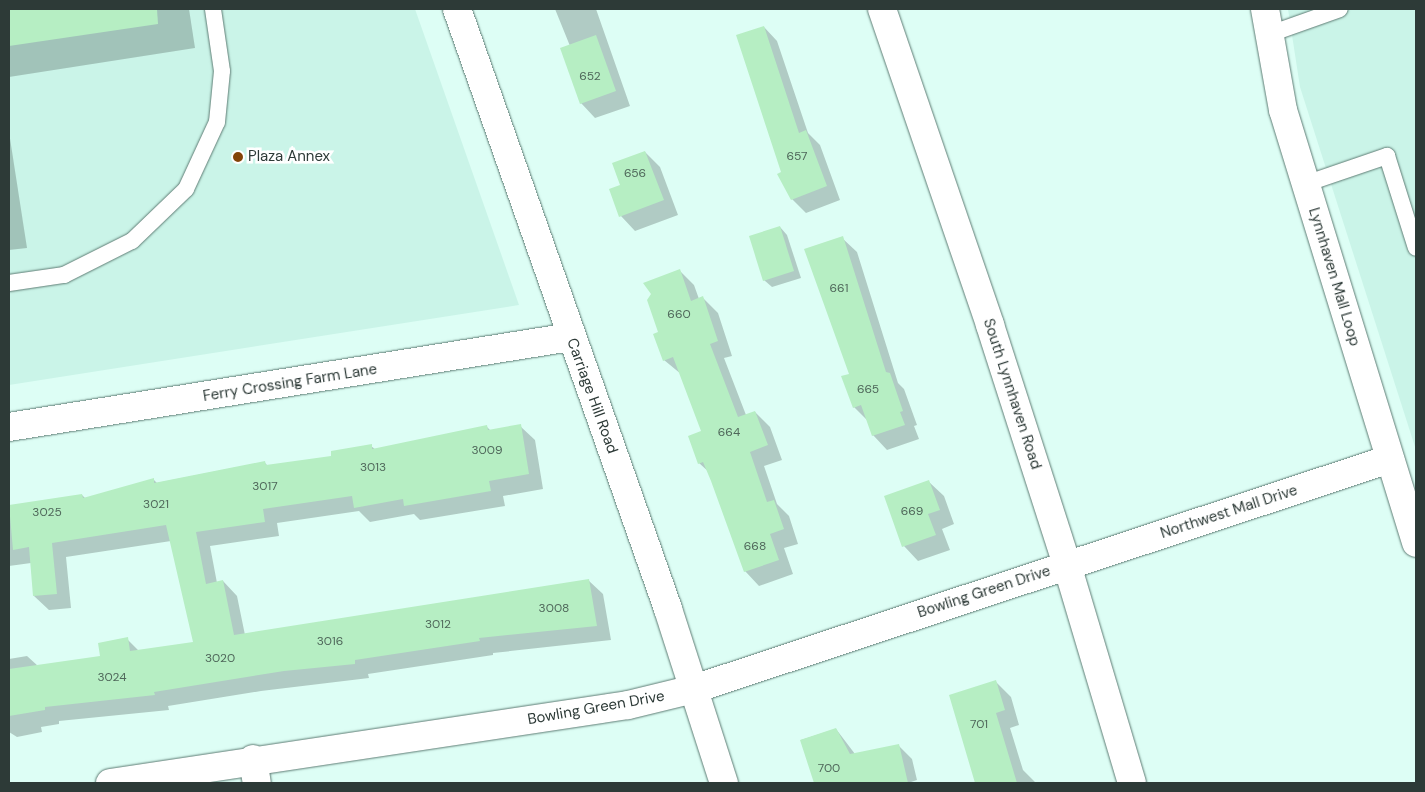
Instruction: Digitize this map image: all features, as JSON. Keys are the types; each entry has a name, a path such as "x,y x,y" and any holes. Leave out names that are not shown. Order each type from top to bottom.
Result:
{"street":[{"name":"Carriage Hill Road","path":"457,9 694,689 724,783"},
{"name":"South Lynnhaven Road","path":"882,9 1067,565 1132,783"},
{"name":"Lynnhaven Mall Loop","path":"1266,22 1283,110 1416,543"},
{"name":"Ferry Crossing Farm Lane","path":"9,427 571,337"},
{"name":"Northwest Mall Drive","path":"1067,565 1390,459"},
{"name":"Bowling Green Drive","path":"110,783 255,771 628,705 694,689 1067,565"}],"lane":[{"path":"9,283 64,275 132,241 186,189 217,122 222,71 213,9"},
{"path":"1266,22 1340,9"},
{"path":"1305,184 1387,156 1416,248"}],"shaded area":[{"name":"Plaza Annex","path":"9,9 415,9 519,305 9,385"},
{"path":"1288,9 1416,9 1416,450 1300,87"}],"building":[{"path":"9,9 157,9 158,24 9,46"},
{"path":"764,26 799,133 806,130 827,186 791,200 777,174 781,172 736,35"},
{"path":"596,35 616,91 580,104 560,48"},
{"path":"645,151 664,200 619,217 609,189 620,185 612,163"},
{"path":"780,226 794,271 763,281 749,236"},
{"path":"843,236 886,372 890,373 903,411 900,412 905,425 872,436 861,405 853,408 841,376 849,374 804,249"},
{"path":"680,269 691,301 703,296 718,341 710,344 738,417 755,411 768,445 750,452 767,502 774,500 784,529 770,534 779,560 744,572 711,481 703,462 698,464 688,436 701,431 673,357 663,361 653,334 658,332 647,300 651,294 643,283"},
{"path":"521,424 529,474 489,481 491,491 404,506 403,499 354,508 352,496 263,509 265,522 196,532 206,584 223,580 234,635 589,579 597,626 479,638 480,641 355,660 355,664 284,671 154,692 155,695 45,707 45,710 9,716 9,669 100,656 98,643 128,637 130,651 193,642 166,525 52,543 57,594 33,596 29,547 13,550 9,505 82,494 83,498 154,478 154,483 265,461 266,465 331,456 331,451 372,444 372,449 487,425 488,430"},
{"path":"929,480 940,510 928,514 936,535 902,547 884,496"},
{"path":"996,680 1005,710 996,713 1017,783 975,783 949,695"},
{"path":"836,728 850,754 899,744 908,783 814,783 800,740"}],"place":[{"name":"Plaza Annex","path":"238,157"}]}
